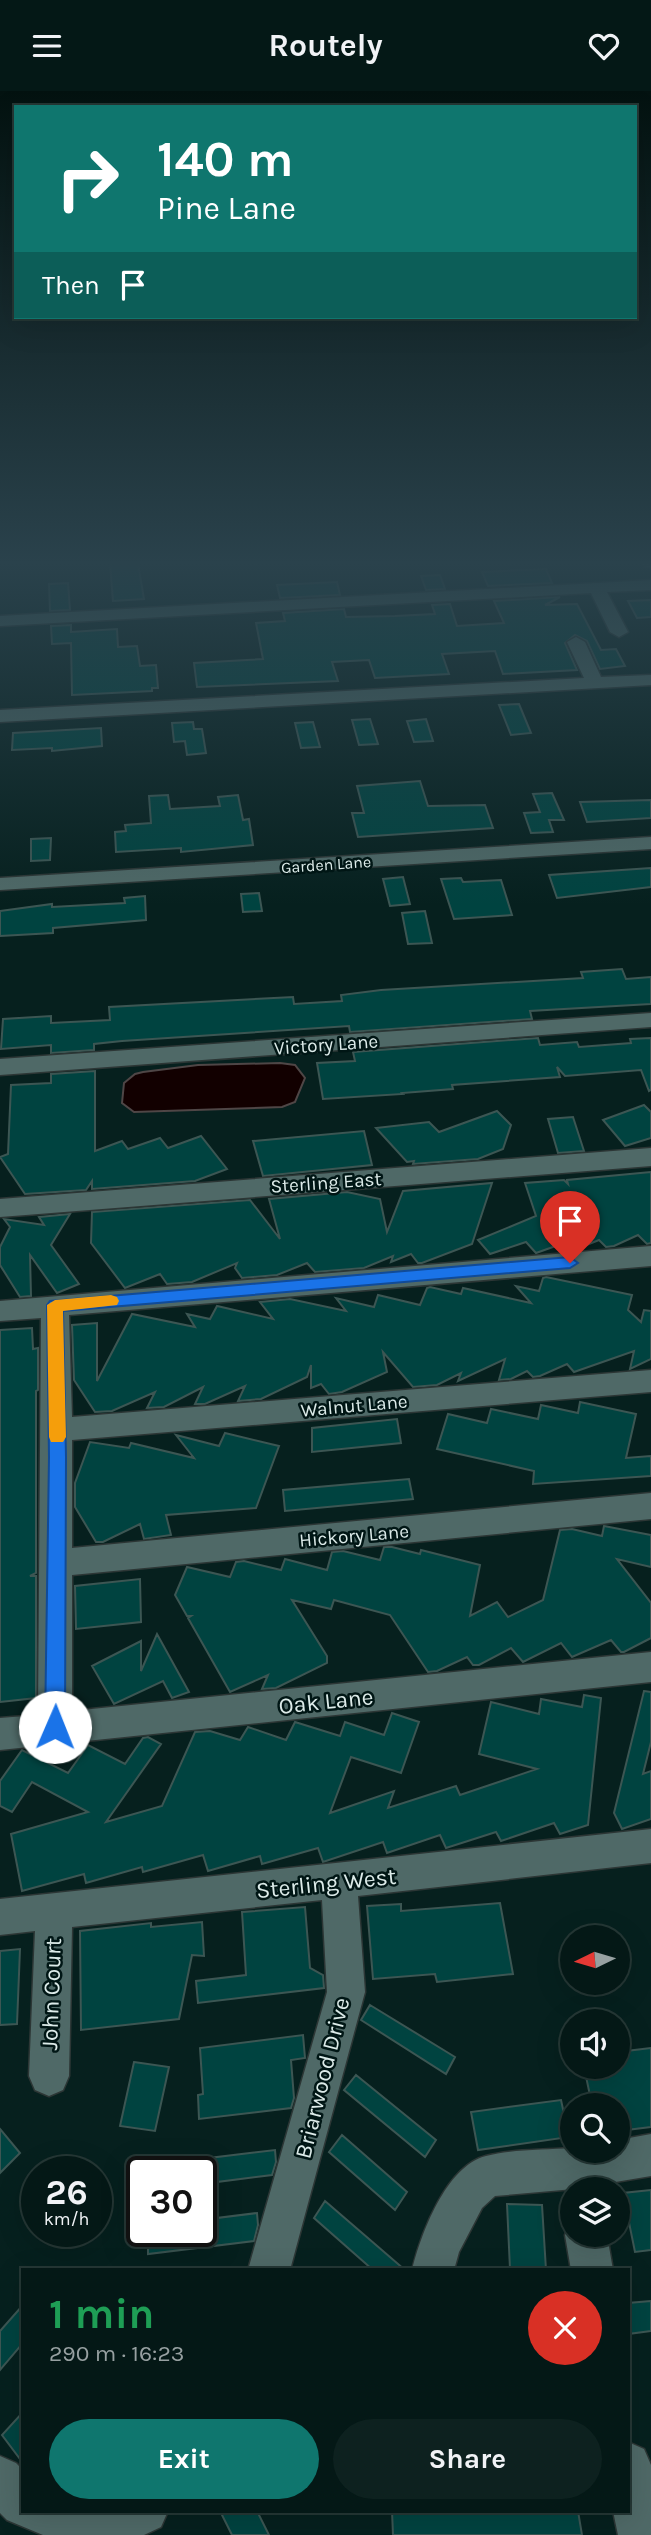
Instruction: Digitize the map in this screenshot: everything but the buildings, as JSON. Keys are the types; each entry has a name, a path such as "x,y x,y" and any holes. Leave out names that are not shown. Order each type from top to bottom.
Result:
{"street":[{"path":"592,677 595,683"},
{"path":"0,716 651,680"},
{"name":"Garden Lane","path":"0,884 651,843"},
{"name":"Victory Lane","path":"0,1067 651,1020"},
{"name":"Sterling East","path":"0,1208 651,1157"},
{"path":"0,1311 651,1256"},
{"path":"55,1305 55,1727"},
{"name":"Walnut Lane","path":"57,1430 651,1381"},
{"name":"Hickory Lane","path":"57,1563 651,1506"},
{"name":"Oak Lane","path":"0,1734 651,1667"},
{"name":"Sterling West","path":"0,1917 651,1846"},
{"name":"Briarwood Drive","path":"270,2268 346,1992 339,1882"},
{"name":"John Court","path":"49,2076 54,1912"},
{"path":"579,2177 651,2155"},
{"path":"434,2268 439,2246 467,2193 486,2176 560,2178"},
{"path":"588,2247 593,2268"},
{"path":"630,2476 641,2535"},
{"path":"0,2479 21,2502"},
{"path":"47,2513 61,2519 112,2525 140,2513"}],"shaded area":[{"path":"198,1065 295,1065 305,1078 295,1102 282,1107 134,1112 122,1103 124,1083 135,1074"}],"slow traffic":[{"path":"57,1437 55,1305 111,1301"}],"route":[{"path":"55,1727 55,1305 570,1263"}]}
